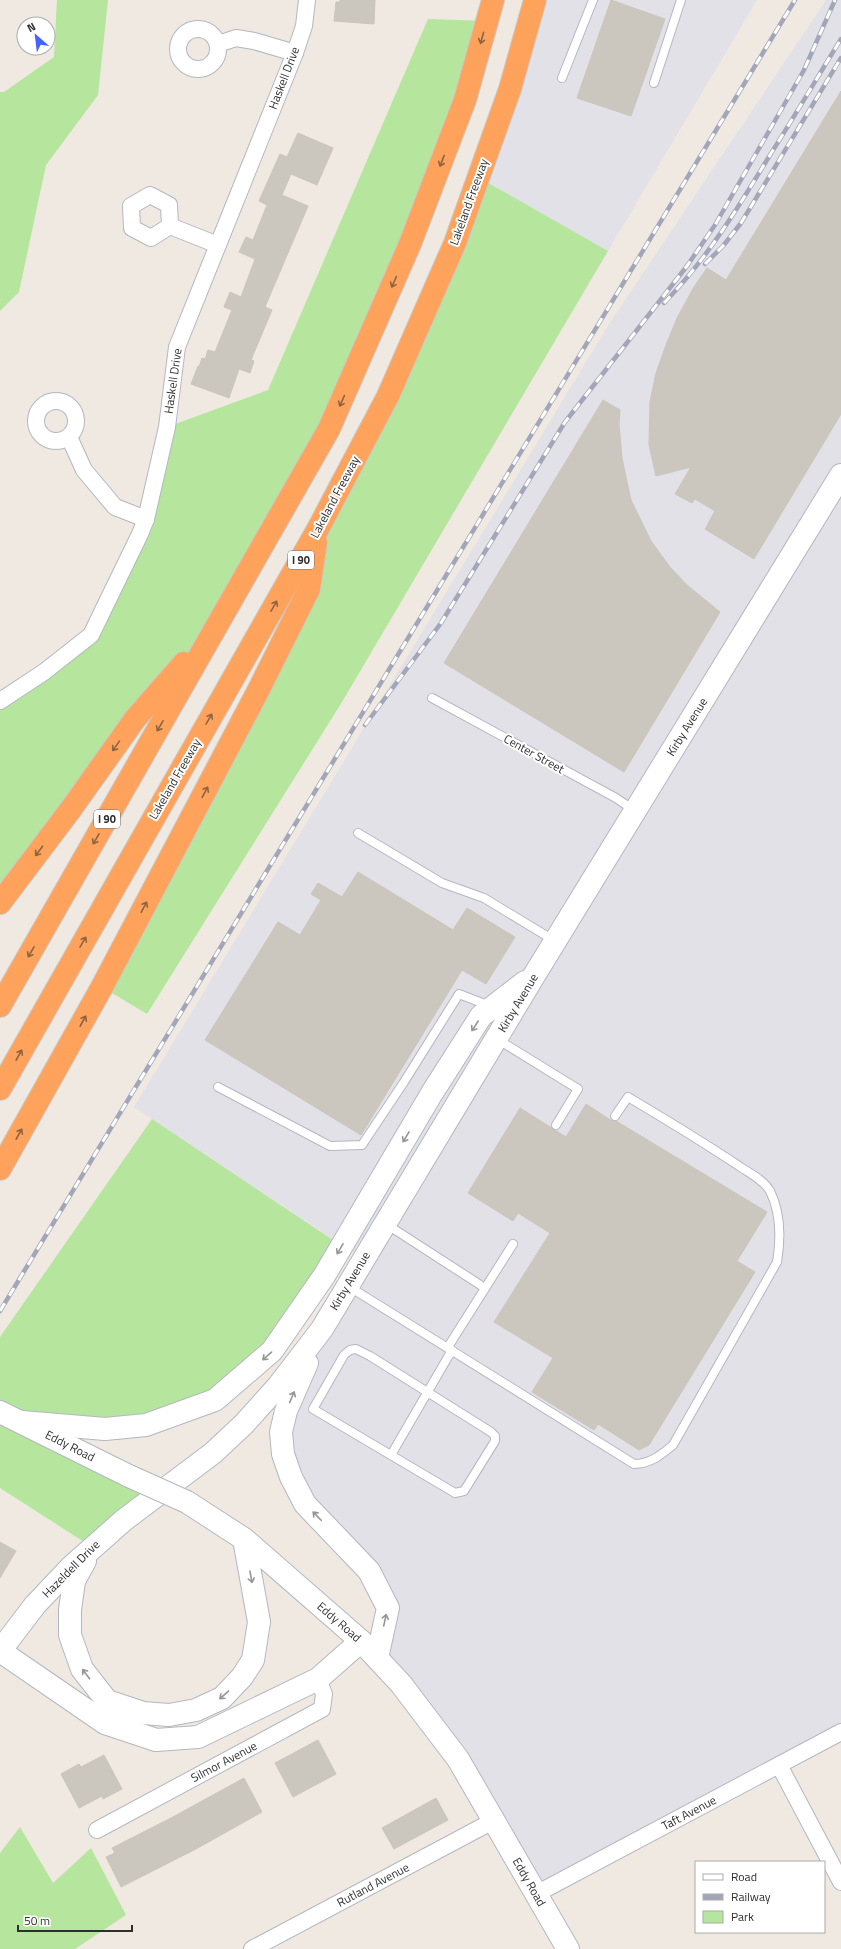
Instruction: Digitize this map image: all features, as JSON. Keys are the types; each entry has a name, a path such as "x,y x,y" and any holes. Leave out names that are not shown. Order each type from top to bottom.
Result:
{"highway":[{"name":"I 90","path":"0,1006 329,429 410,244 465,100 493,0"},
{"name":"Lakeland Freeway","path":"0,1089 318,529 388,396 455,242 510,89 535,0"},
{"path":"0,1168 105,980 257,693 306,596 309,589 318,529"},
{"path":"0,903 71,809 135,719 213,631"}],"street":[{"name":"Haskell Drive","path":"0,701 44,672 91,635 146,519 167,427 177,347 295,53 304,26 307,0"},
{"path":"218,44 236,38 254,40 295,53"},
{"path":"170,226 218,245"},
{"path":"69,437 84,470 115,507 146,519"},
{"name":"Kirby Avenue","path":"154,1499 213,1453 244,1424 279,1385 322,1329 535,974 841,475"},
{"path":"9,1416 105,1429 146,1426 215,1400 272,1351 324,1276 436,1086 481,1016 535,974"},
{"path":"322,1329 286,1411 281,1432 283,1454 291,1477 306,1504 369,1571 388,1608 378,1658"},
{"name":"Eddy Road","path":"9,1416 129,1476 188,1502 244,1539 362,1641 401,1684 458,1760 568,1949"},
{"name":"Hazeldell Drive","path":"0,1651 36,1605 71,1567 124,1520 154,1499"},
{"path":"49,1684 143,1713 176,1713 196,1710 222,1698 242,1677 253,1660 259,1622 244,1539"},
{"path":"92,1547 74,1582 70,1610 70,1635 82,1669 106,1701"},
{"path":"0,1651 105,1723 156,1740 198,1738 318,1679 362,1641"},
{"name":"Silmor Avenue","path":"97,1830 322,1709 324,1694 318,1679"},
{"name":"Taft Avenue","path":"536,1894 841,1732"},
{"path":"779,1765 841,1882"},
{"name":"Rutland Avenue","path":"252,1949 493,1821"}],"lane":[{"path":"562,78 593,0"},
{"path":"654,83 681,0"},
{"name":"Center Street","path":"432,698 616,798 636,811"},
{"path":"358,834 442,883 484,898 556,941"},
{"path":"218,1086 330,1146 362,1145 404,1082 459,994 493,1007"},
{"path":"496,1039 578,1089 556,1125"},
{"path":"348,1285 634,1464 644,1464 650,1461 673,1445 777,1262 781,1241 779,1219 770,1190 762,1182 711,1147 628,1097 615,1116"},
{"path":"385,1224 485,1288"},
{"path":"391,1455 427,1393 450,1348 513,1244"},
{"path":"356,1349 370,1356 427,1393 491,1432 495,1436 495,1442 464,1491 459,1493 455,1493 313,1408 344,1355 350,1350 356,1349"}],"shaded area":[{"path":"535,0 757,0 608,251 478,177"},
{"path":"826,0 841,0 841,1732 536,1894 377,1658 388,1607 291,1477 286,1411 363,1259 134,1107 609,324"}],"green space":[{"path":"57,0 108,0 98,95 46,165 19,292 0,311 0,92 4,92 56,56"},
{"path":"428,19 487,21 329,429 213,631 0,903 0,701 91,635 140,534 167,427 268,390"},
{"path":"478,177 608,251 342,702 147,1014 102,987 309,589 318,529"},
{"path":"152,1119 342,1246 324,1276 215,1400 146,1425 23,1423 163,1491 92,1547 0,1488 0,1337"},
{"path":"20,1827 53,1883 91,1848 126,1915 75,1949 0,1949 0,1853"}],"building":[{"path":"340,0 375,0 374,24 334,21 336,2 340,2"},
{"path":"611,0 665,19 631,116 577,98"},
{"path":"841,91 841,414 754,559 705,529 715,511 695,499 692,503 675,494 691,467 656,476 649,445 650,402 656,373 666,345 677,318 694,287 707,268 726,280"},
{"path":"298,133 333,148 317,185 291,174 282,195 308,206 265,307 272,310 251,360 254,361 250,373 239,369 229,398 191,384 202,358 205,359 208,350 215,352 232,310 224,307 230,292 241,297 255,259 239,252 246,237 253,240 267,205 259,201 280,154 287,157"},
{"path":"603,400 620,410 619,424 622,458 631,500 651,541 670,567 687,585 720,612 624,772 444,663"},
{"path":"358,872 453,930 467,908 515,937 486,984 462,970 361,1135 205,1040 278,922 300,935 321,900 311,894 318,883 342,897"},
{"path":"586,1104 612,1121 616,1121 767,1212 737,1261 755,1272 649,1445 639,1450 598,1424 594,1430 532,1392 553,1358 494,1322 550,1233 518,1213 513,1221 468,1193 520,1108 566,1137"},
{"path":"0,1542 16,1551 0,1578"},
{"path":"318,1740 336,1774 293,1797 275,1763"},
{"path":"104,1755 122,1789 103,1799 102,1796 79,1808 61,1774 79,1764 81,1767"},
{"path":"244,1778 262,1812 196,1849 121,1887 106,1857 115,1853 112,1848"},
{"path":"436,1798 448,1820 394,1849 382,1828"}],"railway":[{"path":"0,1311 795,0"},
{"path":"365,725 441,623 565,422 687,266 715,225 804,70 835,0"},
{"path":"664,303 694,269 721,232 841,39"},
{"path":"705,264 723,246 741,223 841,58"}]}
